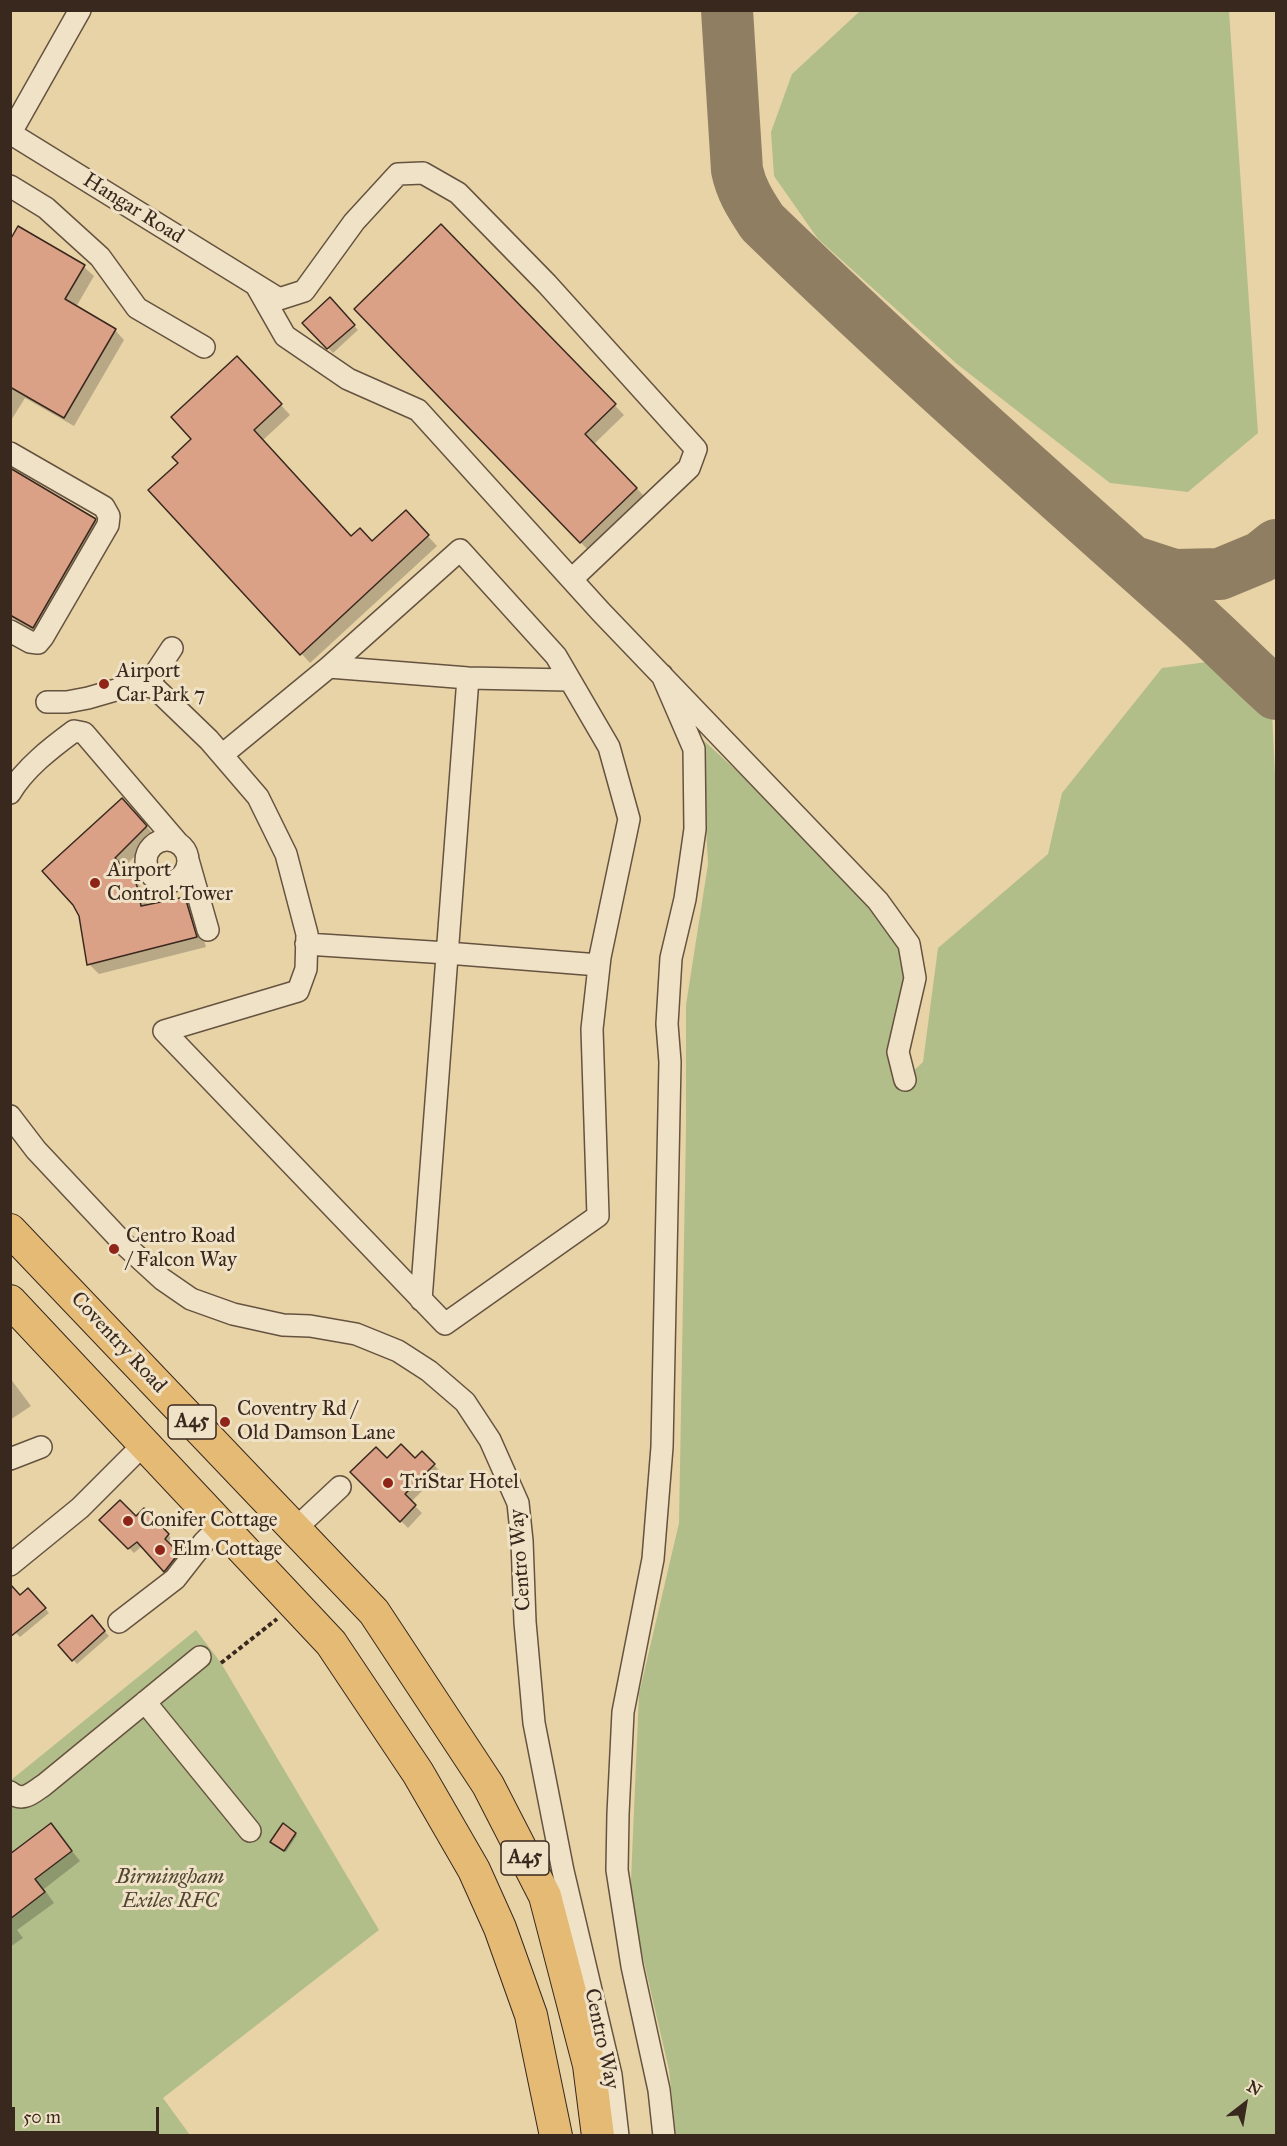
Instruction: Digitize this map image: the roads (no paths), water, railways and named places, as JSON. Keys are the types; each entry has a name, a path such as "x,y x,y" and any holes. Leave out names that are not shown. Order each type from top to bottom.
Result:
{"highway":[{"name":"Coventry Road","path":"10,1230 374,1612 488,1785 545,1896 590,2064 598,2136"},
{"name":"A45","path":"10,1301 331,1642 418,1773 474,1870 500,1928 531,2015 556,2136"}],"street":[{"path":"11,133 80,10"},
{"name":"Hangar Road","path":"11,133 279,299 304,291 354,222 398,174 423,173 458,193 547,284 696,449 689,468 572,579"},
{"path":"10,186 46,208 100,257 137,308 204,347"},
{"path":"256,285 285,336 348,378 418,410 572,579 878,901 909,944 915,978 898,1052 905,1080"},
{"path":"10,453 104,507 109,516 108,525 38,643 30,642 10,631"},
{"path":"47,702 67,702 88,698 134,685 154,687 222,755 258,797 286,854 307,934 306,969 298,991 164,1031 445,1324 598,1216 592,1029 599,965 629,819 609,747 556,656 460,550 329,667 222,755"},
{"path":"147,686 172,648"},
{"path":"329,667 468,678 569,680"},
{"path":"662,675 694,749 695,829 685,899 671,958 662,1447 653,1559 623,1712 617,1870 632,1966 659,2090 664,2136"},
{"path":"421,1300 468,678"},
{"path":"10,793 17,782 55,745 74,731 84,733 183,851 208,930"},
{"path":"306,944 599,965"},
{"name":"Centro Way","path":"10,1116 36,1150 127,1247 172,1286 191,1299 233,1314 283,1324 356,1334 398,1351 429,1371 465,1402 490,1440 518,1503 534,1723 563,1871 611,2075 618,2136"},
{"path":"10,1565 80,1508 144,1443"},
{"path":"10,1459 41,1447"},
{"path":"295,1529 340,1487"},
{"path":"119,1622 175,1579 204,1542 220,1526"},
{"path":"10,1792 17,1798 21,1798 36,1791 200,1657"},
{"path":"145,1702 250,1831"}],"place":[{"name":"Airport Car Park 7","path":"104,684"},
{"name":"Airport Control Tower","path":"95,883"},
{"name":"Centro Road / Falcon Way","path":"114,1249"},
{"name":"Coventry Rd / Old Damson Lane","path":"225,1422"},
{"name":"TriStar Hotel","path":"388,1483"},
{"name":"Conifer Cottage","path":"128,1521"},
{"name":"Elm Cottage","path":"160,1550"}],"park label":[{"name":"Birmingham Exiles RFC","path":"170,1890"}]}
